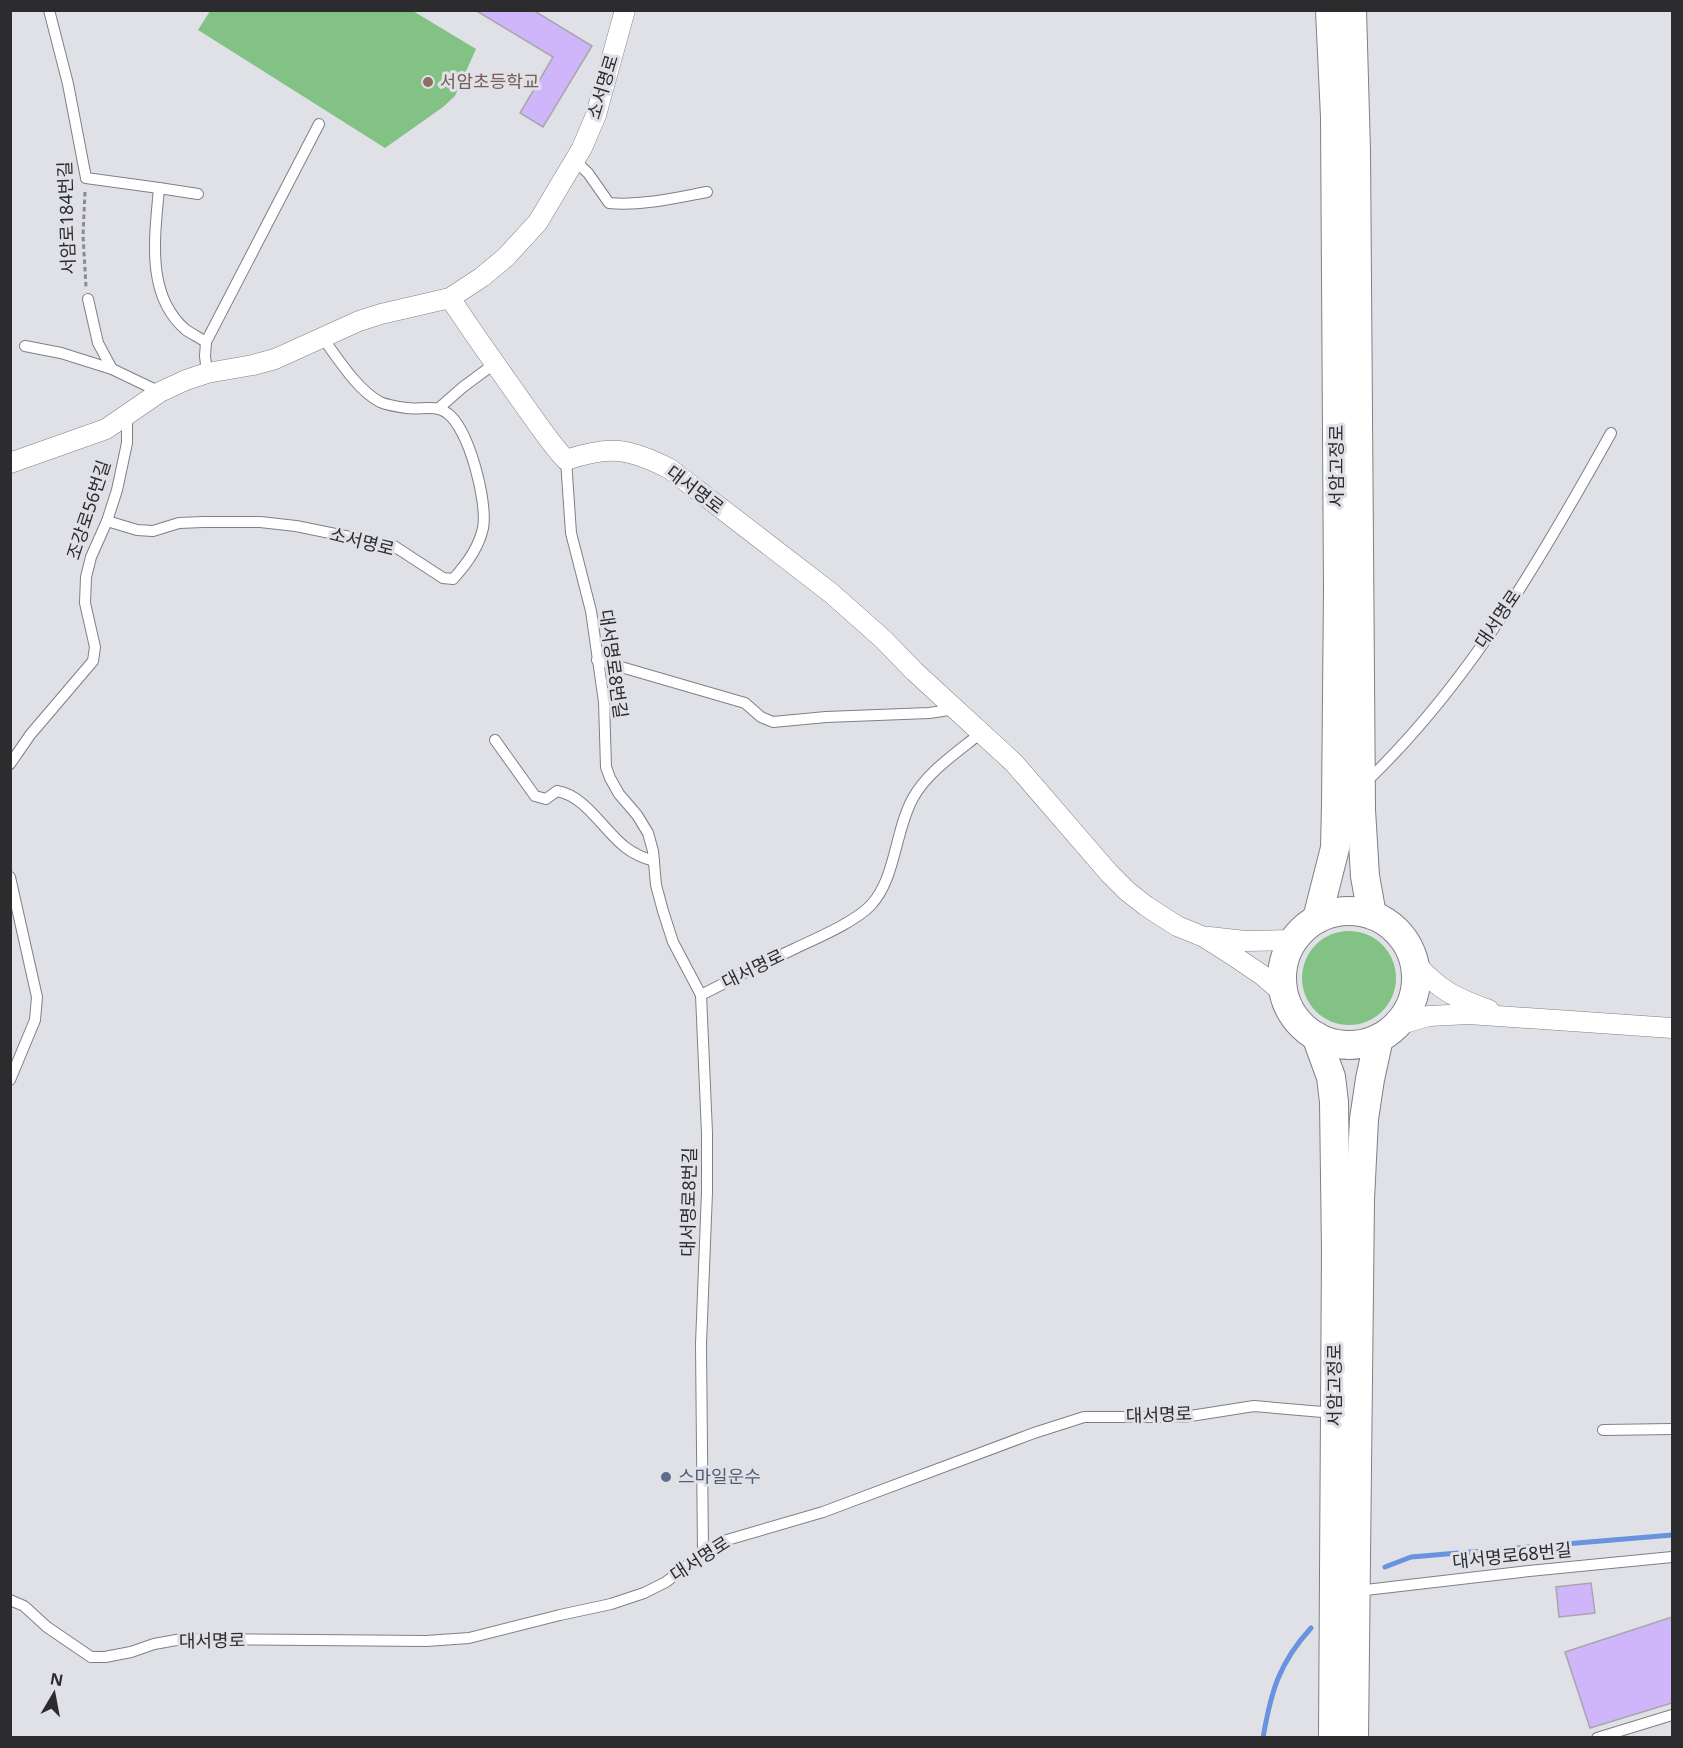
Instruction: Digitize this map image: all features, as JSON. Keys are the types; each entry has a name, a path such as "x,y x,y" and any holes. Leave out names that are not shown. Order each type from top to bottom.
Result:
{"main road":[{"name":"서암고정로","path":"1317,919 1335,848 1337,774 1335,129 1330,10"},
{"name":"서암고정로","path":"1352,10 1356,162 1362,847 1372,915"},
{"path":"1350,910 1372,915 1391,926 1406,942 1414,963 1416,985 1410,1007 1388,1031 1358,1044 1336,1044 1316,1036 1298,1022 1286,1004 1281,982 1284,960 1293,940 1308,924 1317,919 1328,914 1350,910"},
{"name":"서암고정로","path":"1354,1737 1360,1199 1364,1119 1370,1079 1388,1031"},
{"name":"서암고정로","path":"1316,1036 1331,1077 1334,1102 1335,1413 1332,1737"}],"street":[{"name":"소서명로","path":"10,463 106,429 160,392 207,373 275,359 322,337 381,314 450,298 482,277 506,257 538,222 582,148 596,115 625,10"},
{"path":"450,298 548,441 566,460"},
{"name":"대서명로","path":"566,460 586,454 627,451 645,456 670,469 831,593 884,640 914,671 1014,763 1127,891 1178,926 1204,937 1262,975 1284,993"},
{"path":"1204,937 1245,941 1293,940"},
{"path":"1414,963 1442,990 1461,1000 1509,1016"},
{"path":"1388,1031 1429,1016 1469,1014 1672,1028"}],"lane":[{"name":"서암로184번길","path":"49,10 68,84 86,178"},
{"path":"207,373 206,342 319,124"},
{"path":"575,161 588,172 609,203 659,201 707,192"},
{"path":"86,178 198,194"},
{"path":"159,188 155,261 159,289 168,310 174,317 187,330 206,342"},
{"name":"서암로184번길","path":"88,299 98,343 112,369"},
{"path":"322,337 367,393 381,402 408,408 439,408 494,364"},
{"path":"25,346 61,353 112,369 160,392"},
{"name":"소서명로","path":"107,521 137,530 153,531 179,523 203,522 260,522 296,526 394,546 443,578 453,579 463,569 474,551 483,529 484,507 469,444 454,419 439,408"},
{"name":"조강로56번길","path":"10,764 30,735 93,661 95,647 85,603 86,577 91,557 107,521 117,490 127,443 127,416"},
{"name":"대서명로","path":"1361,788 1407,741 1449,692 1505,611 1611,432"},
{"name":"대서명로8번길","path":"566,460 571,533 591,610 604,702 606,767 619,794 637,815 648,833 656,885 663,912 674,942 701,994 707,1133 701,1344 704,1553"},
{"path":"597,660 745,703 761,717 774,722 826,717 929,713 956,709"},
{"name":"대서명로","path":"701,994 825,934 871,905 887,876 904,818 913,798 927,780 982,732"},
{"path":"495,740 535,796 546,799 557,791 568,793 623,846 637,856 654,861"},
{"path":"10,877 37,997 35,1020 10,1080"},
{"name":"대서명로","path":"10,1600 24,1606 47,1627 91,1657 131,1652 154,1644 182,1639 426,1641 469,1638 611,1604 644,1593 666,1582 704,1553 744,1533 823,1512 1084,1417 1184,1417 1254,1406 1335,1413"},
{"path":"1603,1430 1672,1429"},
{"name":"대서명로68번길","path":"1355,1591 1530,1570 1672,1557"},
{"path":"1597,1737 1672,1715"}],"path":[{"name":"서암로184번길","path":"86,178 84,270 88,299"}],"green space":[{"path":"210,11 413,11 476,49 455,96 385,148 198,30"},
{"path":"1349,931 1367,935 1382,945 1392,960 1396,978 1392,996 1382,1011 1367,1021 1349,1025 1331,1021 1316,1011 1306,996 1302,978 1306,960 1316,945 1331,935"}],"building":[{"path":"475,10 533,10 592,46 543,127 520,113 553,57"},
{"path":"1591,1583 1595,1613 1559,1617 1556,1587"},
{"path":"1672,1617 1672,1703 1590,1728 1565,1652"}],"waterway":[{"path":"1385,1567 1411,1557 1672,1535"},
{"path":"1263,1738 1269,1706 1278,1678 1291,1653 1311,1628"}],"place":[{"name":"서암초등학교","path":"428,82"},
{"name":"스마일운수","path":"666,1477"}]}
